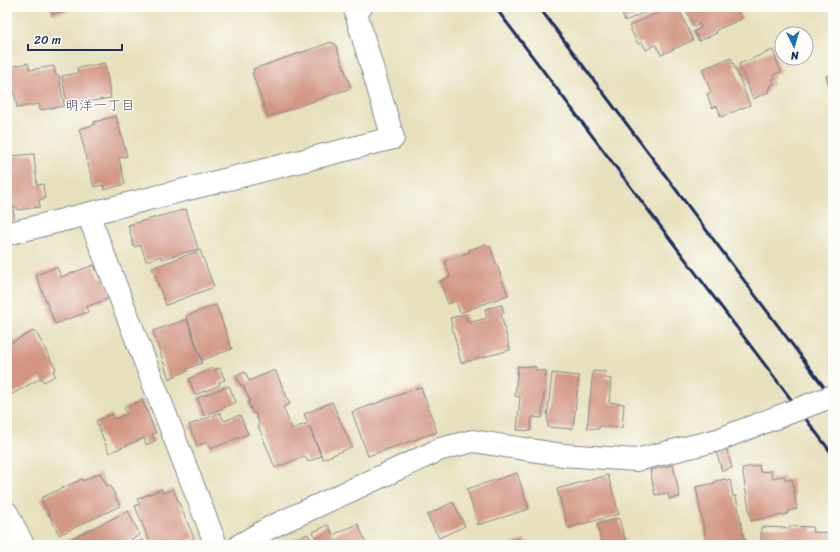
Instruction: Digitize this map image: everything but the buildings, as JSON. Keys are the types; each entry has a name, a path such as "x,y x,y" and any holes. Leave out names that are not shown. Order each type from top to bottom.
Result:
{"street":[{"path":"7,234 393,138 355,10 362,7"},
{"path":"88,214 216,545"},
{"path":"240,545 270,527 441,449 473,441 564,455 636,460 718,440 833,396"},
{"path":"7,513 23,545"}],"railway":[{"path":"495,7 833,455"},
{"path":"539,7 833,399"}],"district":[{"name":"明洋一丁目","path":"100,105"}]}
